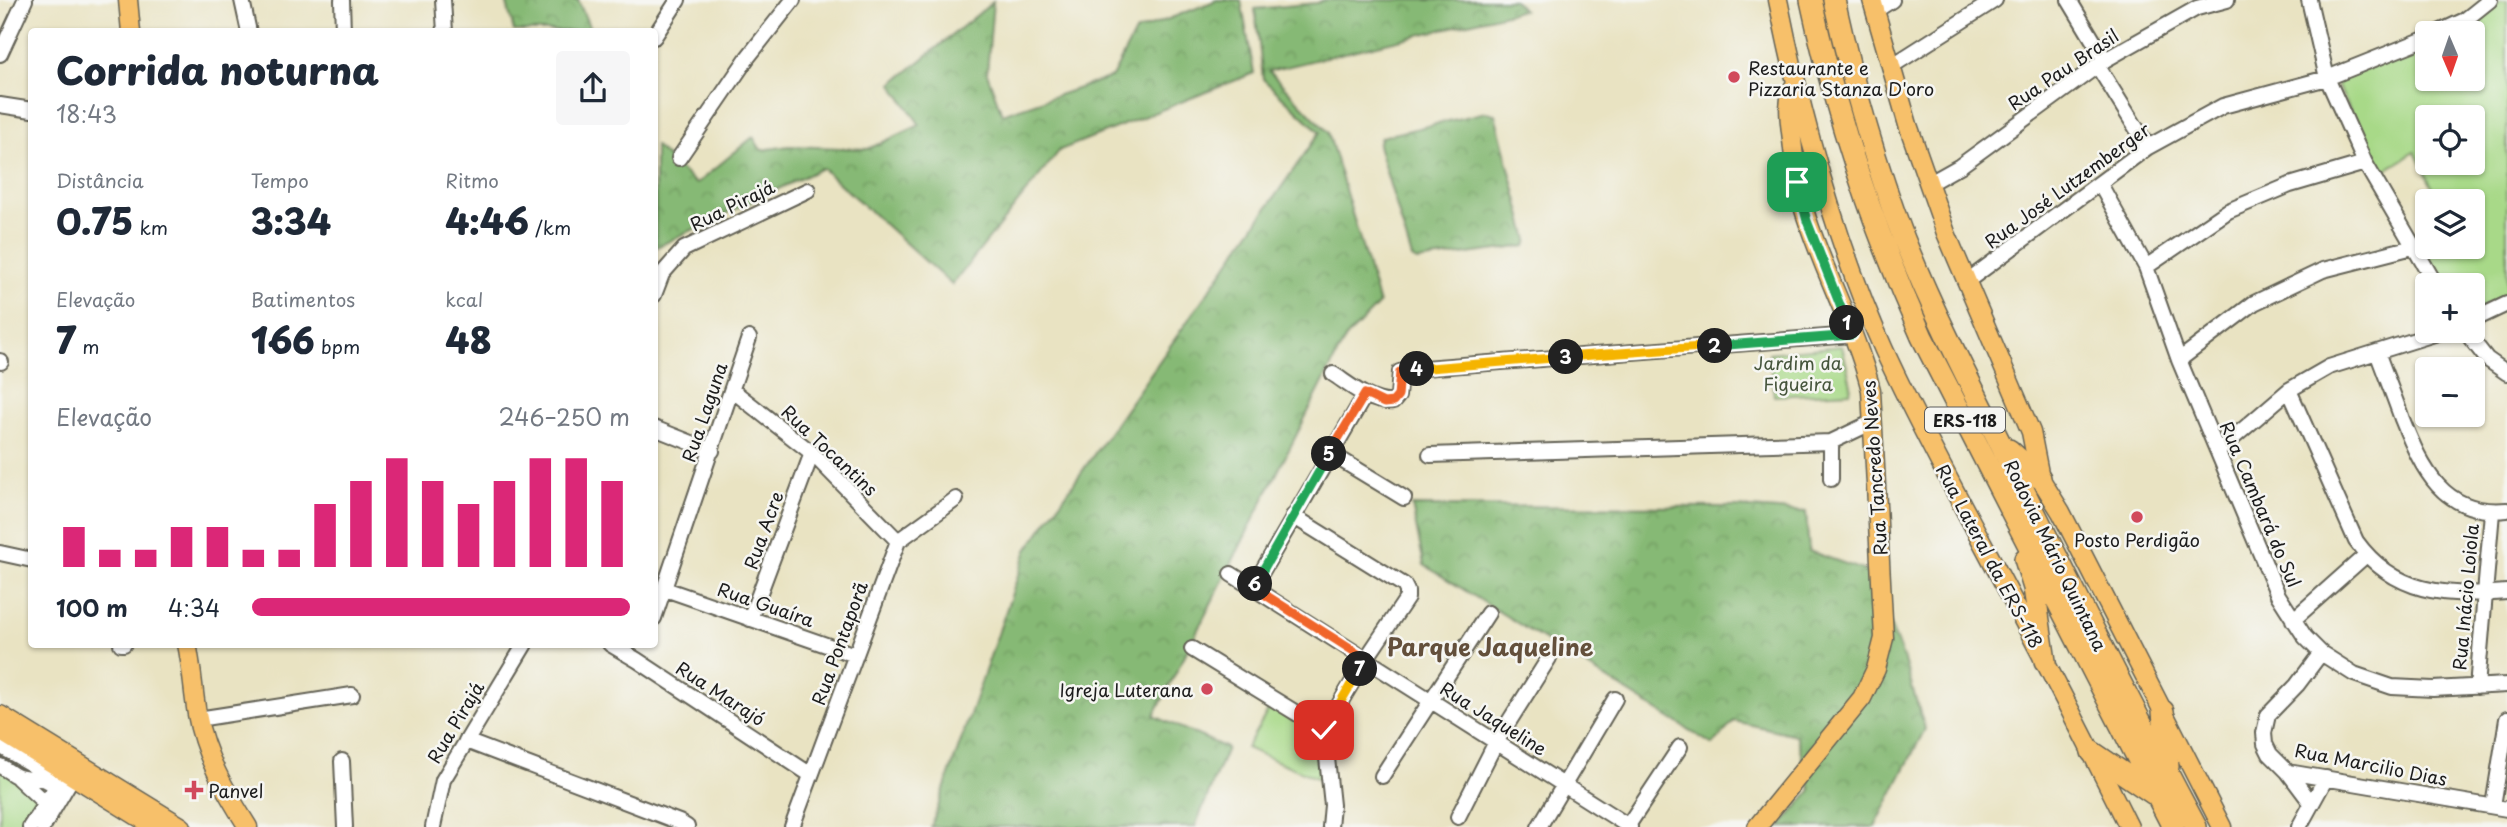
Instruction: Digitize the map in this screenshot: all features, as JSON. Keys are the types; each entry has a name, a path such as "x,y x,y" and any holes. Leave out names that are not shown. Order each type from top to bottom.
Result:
{"highway":[{"name":"Rodovia Mário Quintana","path":"1811,0 1833,96 1857,174 1897,280 1922,337 2173,827"},
{"name":"Rodovia Mário Quintana","path":"1837,1 1856,93 1878,165 1903,237 1935,312 2123,691 2196,827"},
{"path":"2000,441 2040,478"},
{"path":"2011,510 2034,588 2045,662"},
{"path":"2163,711 2169,776"},
{"path":"2092,752 2157,797"}],"main road":[{"path":"128,0 131,28"},
{"name":"Rua Lateral da ERS-118","path":"1778,0 1819,171 1857,283 1883,349 2129,827"},
{"path":"1873,5 1928,184 1966,282 2031,432 2040,478 2061,512 2222,827"},
{"name":"Rua Tancredo Neves","path":"1757,827 1862,698 1876,668 1884,638 1871,390 1864,362 1807,221 1797,182 1789,109 1796,83"},
{"path":"1797,182 1819,171"},
{"path":"188,648 204,742 224,790 248,827"},
{"path":"0,715 182,827"},
{"path":"0,731 65,781 155,827"}],"street":[{"path":"0,54 25,0"},
{"path":"242,0 248,28"},
{"path":"342,0 343,28"},
{"path":"443,0 445,28"},
{"path":"658,31 678,0"},
{"path":"679,158 748,57 793,0"},
{"path":"1873,5 1892,0"},
{"path":"1890,67 1995,0"},
{"path":"2069,0 2148,147"},
{"name":"Rua Pau Brasil","path":"1928,184 1960,166 2101,63 2197,8 2227,0"},
{"path":"2309,0 2327,78 2365,163 2429,273"},
{"path":"2463,21 2490,0"},
{"name":"Rua José Lutzemberger","path":"1966,282 2148,147 2223,106 2327,78 2415,43"},
{"path":"0,105 28,109"},
{"path":"2146,267 2228,211 2290,185 2365,163"},
{"name":"Rua Cambará do Sul","path":"2100,184 2146,267 2179,360 2278,596 2294,620 2321,653 2354,674 2392,687 2433,689 2507,685"},
{"name":"Rua Pirajá","path":"658,284 662,274 684,249 808,190"},
{"path":"2179,360 2254,303 2323,270 2413,247"},
{"path":"2485,314 2507,304"},
{"path":"1333,374 1384,403 1393,402 1398,396 1400,372 1852,335"},
{"name":"Rua Laguna","path":"658,607 749,338"},
{"path":"2218,451 2290,390 2329,367 2415,340"},
{"path":"2474,343 2487,359 2507,373"},
{"path":"2376,352 2416,453 2430,478 2458,502 2492,512 2507,510"},
{"name":"Rua Tocantins","path":"733,390 811,453 898,541"},
{"path":"2290,390 2348,526 2366,555 2381,569 2398,579 2432,592 2507,592"},
{"path":"1253,587 1365,394"},
{"path":"1430,455 1831,442 1873,422"},
{"path":"658,430 712,451"},
{"path":"1831,442 1831,479"},
{"name":"Rua Acre","path":"750,619 811,453"},
{"path":"1330,453 1404,498"},
{"path":"898,541 956,499"},
{"name":"Rua Inácio Loiola","path":"2477,687 2492,512"},
{"path":"1293,516 1404,585 1407,591 1407,598 1366,659 1324,730 1332,805 1330,827"},
{"name":"Rua Pontaporã","path":"792,827 898,541"},
{"path":"0,553 28,559"},
{"path":"2294,620 2366,555"},
{"name":"Rua Jaqueline","path":"1230,574 1628,827"},
{"name":"Rua Guaíra","path":"665,589 855,655"},
{"path":"1382,776 1488,613"},
{"name":"Rua Pirajá","path":"433,827 443,780 523,648"},
{"name":"Rua Marajó","path":"617,648 811,775"},
{"path":"1192,649 1324,730"},
{"name":"Rua Marcilio Dias","path":"2321,653 2297,685 2274,707 2265,724 2265,744 2270,754 2288,772 2500,808"},
{"path":"1458,817 1496,742 1549,658"},
{"path":"198,719 352,695"},
{"path":"1539,827 1615,699"},
{"path":"2500,808 2507,719"},
{"path":"466,741 687,827"},
{"path":"0,746 34,766 41,765 65,781"},
{"path":"1628,827 1680,747"},
{"path":"342,761 345,827"},
{"path":"0,766 18,778 45,803"},
{"path":"2288,772 2312,804"},
{"path":"18,778 65,781"},
{"path":"2300,827 2326,778"},
{"path":"30,827 45,803 65,781"},
{"path":"43,827 65,781"}],"green space":[{"path":"506,0 578,0 590,28 513,28"},
{"path":"1217,0 1241,0 1254,73 1060,150 952,285 822,168 658,247 658,149 696,184 753,137 761,150 789,146 868,149 920,125 892,84 993,2 987,73 1002,114 1112,77 1135,32"},
{"path":"1324,0 1514,0 1523,10 1269,71 1328,132 1379,304 1345,339 1154,716 1227,748 1195,827 931,827 1027,550 1320,132 1263,79 1255,9"},
{"path":"2500,0 2507,0 2507,294 2485,306 2485,273 2438,273 2429,259 2485,259 2485,189 2433,189 2426,175 2485,175 2485,105 2415,105 2415,152 2381,173 2335,80 2415,50 2415,91 2485,91 2485,21 2473,21"},
{"path":"1486,112 1495,114 1528,240 1526,246 1417,261 1412,258 1378,145 1381,137"},
{"name":"Jardim da Figueira","path":"1842,346 1851,385 1850,392 1774,396 1769,353"},
{"path":"1412,506 1736,507 1806,512 1809,551 1869,572 1903,657 1925,729 1875,827 1780,827 1811,790 1796,735 1734,721 1713,745 1424,565"},
{"path":"1272,704 1316,732 1321,780 1246,748"},
{"path":"0,738 65,776 34,827 0,827"}],"place":[{"name":"Restaurante e Pizzaria Stanza D'oro","path":"1734,77"},
{"name":"Posto Perdigão","path":"2137,517"},
{"name":"Igreja Luterana","path":"1207,689"},
{"name":"Panvel","path":"194,790"}],"district":[{"name":"Parque Jaqueline","path":"1490,646"}],"route":[{"path":"1324,730 1366,659 1253,587 1365,394 1384,403 1393,402 1398,396 1397,382 1400,372 1411,369 1852,335 1807,221 1797,182"}]}
